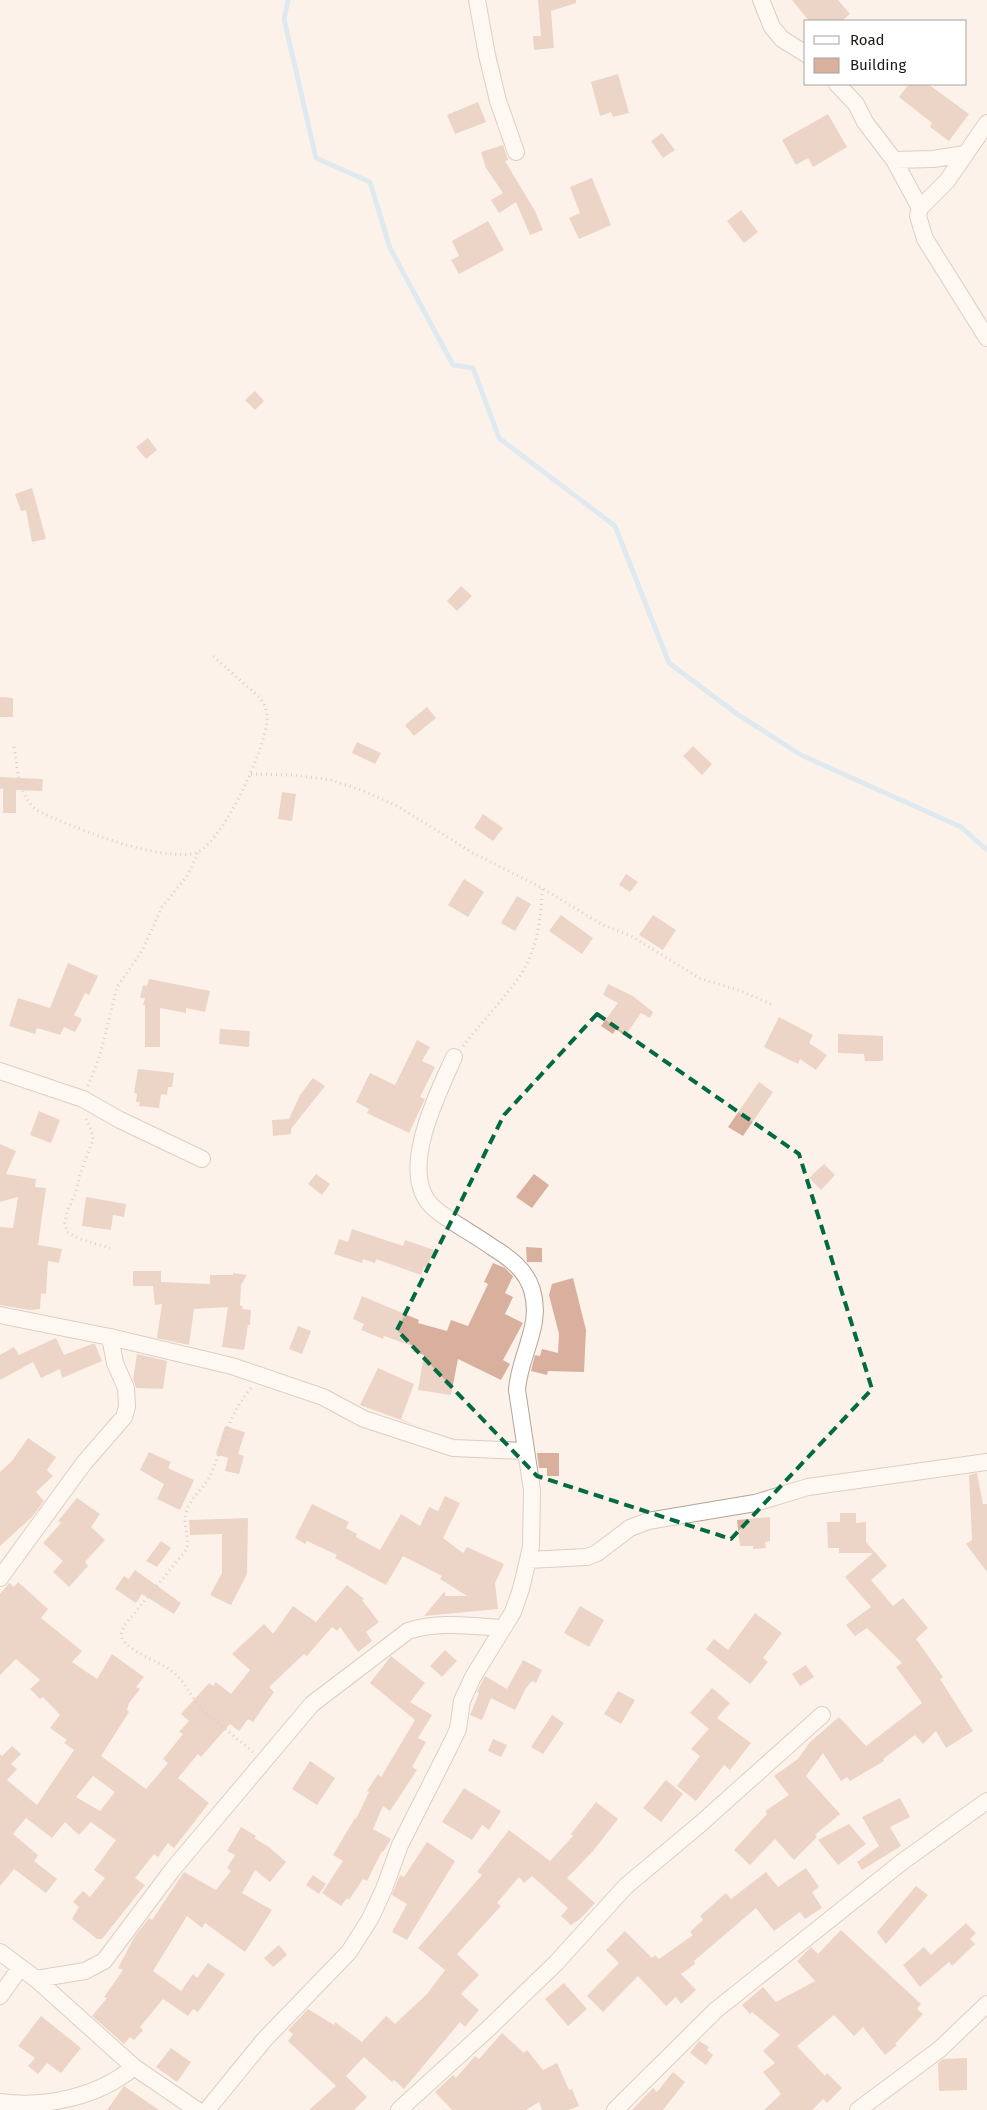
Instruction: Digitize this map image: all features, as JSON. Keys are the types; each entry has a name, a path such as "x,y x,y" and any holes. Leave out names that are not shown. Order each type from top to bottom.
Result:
{"street":[{"path":"477,0 493,82 516,152"},
{"path":"761,0 772,27 782,39 804,53"},
{"path":"838,85 856,104 865,122 894,160 920,208"},
{"path":"987,123 947,181 920,208 918,216 925,239 987,338"},
{"path":"894,160 933,160 965,154"},
{"path":"207,2110 264,2040 349,1952 370,1919 384,1889 400,1845 458,1729 462,1701 473,1677 513,1612 528,1560 531,1547 532,1490 517,1390 518,1375 534,1329 536,1307 532,1290 524,1272 510,1258 434,1208 420,1188 417,1161 437,1096 454,1057"},
{"path":"0,1071 86,1100 120,1120 202,1159"},
{"path":"0,1316 110,1337 261,1376 323,1397 364,1419 453,1448 525,1451"},
{"path":"0,1578 84,1463 124,1417 127,1407 126,1388 115,1363 110,1337"},
{"path":"528,1560 587,1557 630,1528 648,1521 756,1503 808,1487 987,1462"},
{"path":"36,1979 85,1972 104,1961 173,1869 312,1704 408,1631 420,1627 439,1626 502,1628"},
{"path":"399,2110 489,2028 556,1962 626,1886 699,1825 822,1715"},
{"path":"615,2110 716,2010 902,1862 987,1801"},
{"path":"0,1952 36,1979 134,2067 197,2110"},
{"path":"0,1996 20,1968"},
{"path":"858,2110 928,2059 987,2004"},
{"path":"0,2102 29,2104 89,2093 123,2076 134,2067"}],"path":[{"path":"14,747 18,781 24,799 36,810 96,834 154,852 194,854 205,846 227,820 251,774 264,740 268,719 266,706 212,655"},
{"path":"251,774 292,775 321,779 364,791 399,807 473,853 542,888 600,924 632,937 699,978 741,991 771,1004"},
{"path":"110,1248 73,1236 67,1232 65,1223 80,1174 91,1149 92,1132 86,1120 86,1100 100,1055 117,987 142,951 162,907 187,876 198,852"},
{"path":"454,1057 519,977 530,955 542,910 542,888"},
{"path":"261,1376 238,1406 227,1427 210,1476 188,1507 185,1523 189,1538 186,1550 124,1626 121,1634 125,1644 170,1670 186,1684 192,1697 204,1710 264,1760"}],"highlighted area":[{"path":"597,1014 799,1154 872,1389 731,1539 537,1476 397,1330 504,1115"}],"building":[{"path":"538,0 576,0 576,3 551,11 554,48 534,50 533,36 541,36"},
{"path":"792,0 838,0 850,14 843,20 808,20"},
{"path":"618,74 629,113 613,117 611,112 600,116 591,82"},
{"path":"908,85 929,85 969,114 949,141 930,127 932,123 899,97"},
{"path":"478,102 486,122 455,134 447,115"},
{"path":"828,114 847,147 813,167 808,158 796,165 782,140"},
{"path":"662,133 675,150 663,158 651,141"},
{"path":"503,145 508,160 505,161 535,211 543,230 530,235 516,202 499,213 491,200 503,193 486,168 481,152"},
{"path":"592,178 611,225 579,239 569,218 580,213 570,187"},
{"path":"741,210 758,232 744,243 727,221"},
{"path":"488,221 504,250 459,274 451,260 459,256 452,241"},
{"path":"255,391 264,401 255,410 245,400"},
{"path":"148,438 157,450 146,459 136,447"},
{"path":"32,488 46,539 32,542 26,510 21,511 15,494"},
{"path":"461,586 472,596 457,611 447,601"},
{"path":"0,697 13,698 13,717 0,717"},
{"path":"427,707 436,718 414,736 405,725"},
{"path":"357,742 381,753 375,764 352,753"},
{"path":"693,746 712,764 702,775 683,756"},
{"path":"0,777 43,779 42,791 16,790 16,813 3,813 3,789 0,789"},
{"path":"282,792 296,794 292,821 278,819"},
{"path":"483,814 503,828 493,841 474,828"},
{"path":"626,874 638,882 630,892 619,885"},
{"path":"464,879 484,892 468,917 448,905"},
{"path":"517,896 531,904 515,931 501,923"},
{"path":"561,915 593,938 582,954 549,931"},
{"path":"653,915 676,930 663,950 639,935"},
{"path":"68,963 98,976 89,995 85,993 74,1015 82,1019 75,1032 64,1027 60,1035 37,1028 35,1034 9,1026 18,998 50,1008"},
{"path":"149,979 210,991 205,1012 186,1008 186,1013 160,1008 160,1047 145,1047 145,1005 143,1005 145,998 140,998 143,985 147,986"},
{"path":"608,984 633,996 653,1012 650,1018 641,1013 625,1036 616,1029 613,1034 601,1026 618,1003 603,995"},
{"path":"779,1017 813,1035 809,1043 827,1055 816,1070 800,1059 798,1064 764,1047"},
{"path":"220,1029 250,1031 249,1047 219,1044"},
{"path":"838,1034 883,1036 883,1061 865,1061 864,1054 838,1053"},
{"path":"417,1040 430,1047 422,1061 435,1067 420,1097 425,1099 409,1133 367,1113 369,1109 356,1102 370,1073 395,1085"},
{"path":"138,1069 174,1073 172,1087 168,1087 167,1095 161,1094 159,1108 139,1106 140,1102 136,1102 137,1094 134,1093"},
{"path":"313,1078 325,1086 291,1129 291,1134 273,1136 272,1120 289,1119 300,1095"},
{"path":"759,1082 773,1092 743,1136 728,1127"},
{"path":"39,1111 60,1120 51,1143 30,1135"},
{"path":"0,1144 16,1151 6,1174 36,1179 35,1187 46,1188 38,1245 62,1249 59,1263 48,1261 46,1294 41,1293 40,1309 30,1310 0,1305 0,1227 13,1228 18,1197 0,1202"},
{"path":"824,1164 835,1175 821,1190 809,1178"},
{"path":"316,1174 330,1184 322,1195 308,1184"},
{"path":"534,1174 549,1185 532,1208 516,1197"},
{"path":"86,1197 126,1204 124,1217 113,1215 111,1230 82,1226"},
{"path":"352,1229 403,1246 405,1240 434,1250 427,1268 424,1267 421,1275 376,1259 375,1263 363,1259 362,1263 334,1254 339,1239 348,1242"},
{"path":"526,1247 542,1248 542,1262 527,1262"},
{"path":"493,1263 505,1268 513,1276 505,1293 513,1297 505,1314 523,1323 503,1360 510,1364 501,1380 458,1359 451,1395 418,1390 424,1355 413,1352 415,1347 384,1336 383,1339 361,1330 364,1324 353,1319 362,1296 419,1320 418,1323 447,1331 451,1320 468,1326 488,1284 484,1282"},
{"path":"133,1271 161,1271 161,1282 210,1284 210,1275 233,1275 233,1273 247,1275 241,1285 240,1306 243,1306 242,1309 251,1310 250,1325 248,1325 244,1350 222,1347 228,1307 194,1309 189,1345 157,1338 162,1304 155,1305 153,1286 133,1286"},
{"path":"573,1278 586,1330 584,1372 548,1371 547,1375 531,1371 535,1355 540,1356 542,1349 558,1353 559,1334 549,1295 552,1284"},
{"path":"298,1326 311,1331 302,1354 289,1349"},
{"path":"56,1338 64,1355 95,1344 102,1361 62,1378 60,1369 41,1378 33,1362 0,1380 0,1355 14,1347 19,1355"},
{"path":"137,1354 167,1361 163,1389 136,1388 133,1379"},
{"path":"378,1368 414,1384 401,1419 420,1427 360,1405"},
{"path":"225,1426 245,1432 238,1454 244,1456 239,1474 225,1471 228,1458 216,1454"},
{"path":"28,1438 56,1457 47,1470 53,1476 36,1492 44,1501 32,1517 0,1546 0,1472 12,1461"},
{"path":"149,1452 171,1462 168,1468 194,1480 180,1510 157,1499 164,1484 140,1470"},
{"path":"537,1453 559,1453 559,1476 547,1476 547,1468 539,1468"},
{"path":"977,1473 983,1504 987,1504 987,1572 966,1544 972,1540 969,1475"},
{"path":"445,1496 460,1503 443,1538 463,1553 467,1547 504,1564 495,1583 498,1609 424,1616 445,1591 445,1596 467,1596 440,1579 442,1576 403,1556 386,1585 335,1558 337,1555 307,1541 305,1544 295,1538 312,1504 349,1522 346,1528 357,1534 356,1537 380,1550 401,1514 420,1526 429,1507 438,1511"},
{"path":"77,1498 100,1514 91,1527 105,1540 85,1562 88,1566 69,1587 53,1572 63,1561 43,1543 61,1523 58,1521"},
{"path":"840,1513 856,1513 856,1523 866,1522 866,1542 887,1566 871,1580 893,1606 903,1598 928,1628 916,1639 943,1677 940,1679 973,1731 946,1748 936,1731 923,1744 915,1735 883,1759 884,1761 850,1781 847,1777 841,1781 823,1753 806,1776 840,1814 815,1835 817,1837 794,1860 775,1839 750,1865 734,1850 767,1814 765,1811 789,1795 774,1776 798,1759 810,1742 839,1717 866,1746 922,1703 896,1667 902,1663 867,1628 855,1636 846,1625 871,1607 845,1577 873,1553 839,1553 839,1548 828,1548 827,1522 840,1522"},
{"path":"770,1517 770,1541 765,1542 766,1548 753,1549 753,1546 740,1546 737,1520"},
{"path":"248,1518 247,1574 231,1605 210,1595 222,1573 222,1534 190,1535 189,1520"},
{"path":"161,1541 171,1548 157,1567 146,1561"},
{"path":"135,1570 181,1603 174,1614 142,1594 136,1603 115,1589 124,1576 129,1579"},
{"path":"18,1582 48,1609 41,1618 82,1651 72,1662 97,1679 112,1654 144,1677 136,1687 140,1689 129,1703 127,1710 129,1712 101,1756 146,1789 168,1763 163,1759 183,1734 179,1732 189,1721 181,1714 209,1683 213,1686 216,1682 231,1694 250,1670 232,1654 264,1624 273,1634 293,1606 316,1622 347,1585 364,1599 362,1600 379,1622 366,1632 372,1641 358,1652 340,1627 337,1631 332,1627 307,1656 304,1654 269,1687 274,1692 253,1722 248,1719 239,1731 230,1724 201,1757 198,1754 178,1778 209,1803 174,1848 168,1843 158,1857 154,1854 135,1878 145,1885 102,1939 97,1939 72,1919 79,1907 73,1902 83,1891 90,1897 105,1878 94,1870 116,1840 91,1822 79,1835 65,1822 52,1838 26,1818 13,1834 38,1855 34,1861 57,1879 46,1893 14,1869 0,1886 0,1754 2,1756 12,1746 21,1754 11,1764 17,1769 7,1780 37,1805 74,1750 64,1743 67,1740 50,1728 60,1715 43,1697 40,1699 30,1689 40,1680 16,1659 0,1675 0,1594 9,1583 14,1587","holes":["93,1776 115,1792 100,1811 76,1797"]},
{"path":"580,1606 604,1620 589,1647 564,1633"},
{"path":"755,1613 782,1633 763,1658 768,1662 750,1684 706,1649 714,1639 728,1650"},
{"path":"445,1650 457,1661 442,1677 430,1666"},
{"path":"391,1656 425,1683 410,1702 432,1715 418,1738 426,1742 412,1767 417,1770 390,1811 383,1806 373,1829 391,1839 382,1851 367,1881 363,1879 349,1900 347,1898 341,1906 322,1893 343,1861 333,1855 356,1819 369,1792 367,1791 378,1774 381,1777 415,1720 370,1683"},
{"path":"523,1660 542,1670 536,1683 532,1681 526,1688 515,1710 491,1698 482,1720 470,1715 479,1693 477,1692 485,1676 507,1689"},
{"path":"806,1665 814,1677 800,1686 792,1674"},
{"path":"712,1688 730,1703 717,1718 751,1743 730,1770 724,1765 696,1801 677,1786 700,1756 691,1749 709,1729 690,1713"},
{"path":"618,1691 635,1700 621,1724 604,1714"},
{"path":"552,1715 564,1723 543,1754 531,1747"},
{"path":"493,1739 507,1745 501,1757 488,1751"},
{"path":"310,1761 335,1778 317,1805 292,1789"},
{"path":"666,1780 683,1794 661,1822 643,1808"},
{"path":"464,1788 501,1811 489,1830 482,1825 472,1840 442,1822"},
{"path":"900,1798 910,1817 890,1827 901,1846 862,1870 857,1862 879,1846 862,1817"},
{"path":"596,1802 618,1819 593,1851 567,1878 595,1903 580,1919 571,1925 561,1916 568,1908 532,1876 524,1883 519,1877 497,1903 501,1906 457,1954 479,1975 461,1994 479,2010 465,2027 460,2022 404,2089 394,2080 392,2082 364,2057 346,2076 367,2097 354,2110 309,2110 336,2086 288,2041 293,2034 288,2030 308,2009 334,2025 335,2022 362,2042 386,2016 395,2024 427,1994 445,1970 418,1948 482,1875 477,1872 509,1830 550,1861 573,1836 571,1834"},
{"path":"849,1824 866,1844 838,1865 818,1840"},
{"path":"241,1827 256,1836 254,1838 269,1847 286,1862 270,1882 255,1870 242,1893 272,1910 245,1952 205,1923 202,1928 187,1916 153,1971 181,1991 193,1974 197,1978 208,1963 225,1974 198,2012 193,2009 188,2016 163,1999 140,2027 143,2030 134,2040 130,2037 124,2044 92,2016 107,1998 104,1997 123,1970 118,1968 135,1936 149,1918 152,1920 184,1872 216,1890 231,1871 227,1868 235,1855 227,1851"},
{"path":"427,1842 455,1861 407,1940 392,1932 407,1904 392,1895 400,1875 404,1877"},
{"path":"806,1868 819,1887 812,1892 822,1908 805,1919 800,1912 774,1931 756,1908 694,1961 695,1964 681,1974 696,1990 681,2004 676,1997 666,2006 638,1976 603,2012 587,1996 619,1963 606,1950 625,1931 652,1958 655,1955 659,1959 693,1935 690,1932 703,1920 700,1916 726,1893 731,1899 766,1872 778,1887"},
{"path":"313,1875 326,1884 319,1894 306,1885"},
{"path":"916,1886 928,1895 886,1944 877,1932"},
{"path":"966,1923 976,1933 970,1939 975,1944 952,1966 949,1962 920,1987 903,1965 924,1947 931,1955"},
{"path":"841,1930 921,2004 917,2009 923,2014 895,2044 897,2045 885,2055 863,2027 854,2036 834,2015 797,2046 825,2076 827,2073 842,2088 827,2103 823,2099 812,2110 764,2110 781,2094 763,2072 775,2063 763,2051 780,2035 752,2012 750,2014 742,2005 763,1987 776,2002 815,1981 797,1961 811,1947 818,1954"},
{"path":"279,1945 287,1955 273,1967 264,1958"},
{"path":"564,1983 587,2009 568,2026 545,1999"},
{"path":"41,2016 81,2048 61,2073 47,2063 38,2074 28,2066 35,2058 18,2046"},
{"path":"502,2033 524,2053 527,2050 543,2070 557,2063 569,2090 572,2089 579,2106 568,2110 542,2110 539,2102 526,2110 452,2110 435,2092 453,2075 456,2078 475,2056 479,2059"},
{"path":"699,2041 709,2047 707,2050 713,2055 706,2065 690,2053"},
{"path":"171,2048 191,2062 177,2082 156,2067"},
{"path":"967,2058 967,2090 939,2091 938,2063 943,2059"},
{"path":"673,2072 685,2082 663,2110 632,2110 653,2088 657,2092"},
{"path":"124,2086 159,2110 107,2110"}],"waterway":[{"path":"288,0 284,19 316,158 370,182 390,248 453,365 473,368 499,438 615,526 669,663 737,714 801,755 961,827 987,850"}]}
